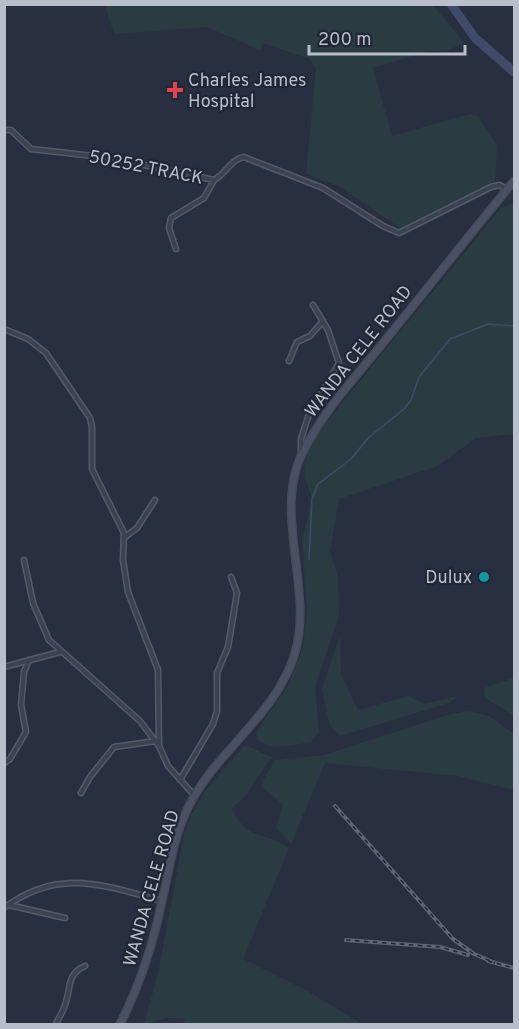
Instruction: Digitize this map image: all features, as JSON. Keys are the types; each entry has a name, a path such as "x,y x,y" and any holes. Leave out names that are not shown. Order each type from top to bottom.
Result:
{"street":[{"name":"50252 TRACK","path":"4,130 11,130 31,149 111,158 214,180 225,173 236,159 244,157 323,188 383,226 399,233 491,187 499,185 511,190"},
{"path":"176,249 169,228 171,218 204,198 214,180"},
{"name":"WANDA CELE ROAD","path":"120,1024 143,975 175,843 194,796 273,698 295,652 300,609 292,497 301,454 331,407 511,190 514,181"},
{"path":"301,454 301,440 308,417 339,363 323,321 313,305"},
{"path":"289,360 297,342 310,336 323,321"},
{"path":"4,329 28,339 46,353 82,405 92,428 92,463 98,481 121,524 125,538 123,560 128,592 158,670 159,746"},
{"path":"125,538 137,528 155,500"},
{"path":"24,560 39,622 44,633 60,652 140,721 156,741 168,766 194,796"},
{"path":"180,780 213,724 217,711 217,673 228,647 237,593 231,577"},
{"path":"4,667 60,652"},
{"path":"4,763 10,759 26,732 21,705 24,672 29,660"},
{"path":"81,793 90,777 114,747 156,741"},
{"path":"6,907 47,886 79,882 101,884 162,901"},
{"path":"6,907 65,918"},
{"path":"56,1024 65,1005 71,978 75,972 85,966"}],"shaded area":[{"path":"105,5 433,5 465,43 448,50 425,52 373,68 392,136 470,114 478,116 497,145 495,181 400,228 338,186 306,174 316,68 310,59 263,43 260,50 207,27 114,34"},
{"path":"514,202 514,434 476,438 437,466 339,499 330,551 338,577 339,616 315,686 319,732 311,742 282,746 262,743 257,738 257,731 288,685 303,647 307,608 302,537 308,520 311,494 305,478 308,451 323,426 501,208"},
{"path":"340,635 341,674 358,710 409,696 424,704 458,696 449,703 340,736 330,726 322,689"},
{"path":"514,678 514,716 485,698 484,688"},
{"path":"468,711 489,716 514,734 514,790 458,776 325,763 291,844 276,828 283,805 264,788 262,782 275,760 324,755 451,714"},
{"path":"248,746 273,758 243,798 231,808 244,826 251,831 289,848 243,959 309,992 362,1024 183,1024 185,1019 167,1018 144,1024 158,974 184,834 193,811 207,789 243,747"}],"waterway":[{"path":"451,4 475,38 514,72"},
{"path":"309,559 312,499 318,484 351,459 369,437 404,409 411,400 419,377 450,339 488,324 514,326"}],"railway":[{"path":"335,806 453,939 474,954 495,963"},
{"path":"346,940 440,947 468,955"},
{"path":"488,961 514,968"}],"place":[{"name":"Charles James Hospital","path":"175,90"},
{"name":"Dulux","path":"484,577"}]}
